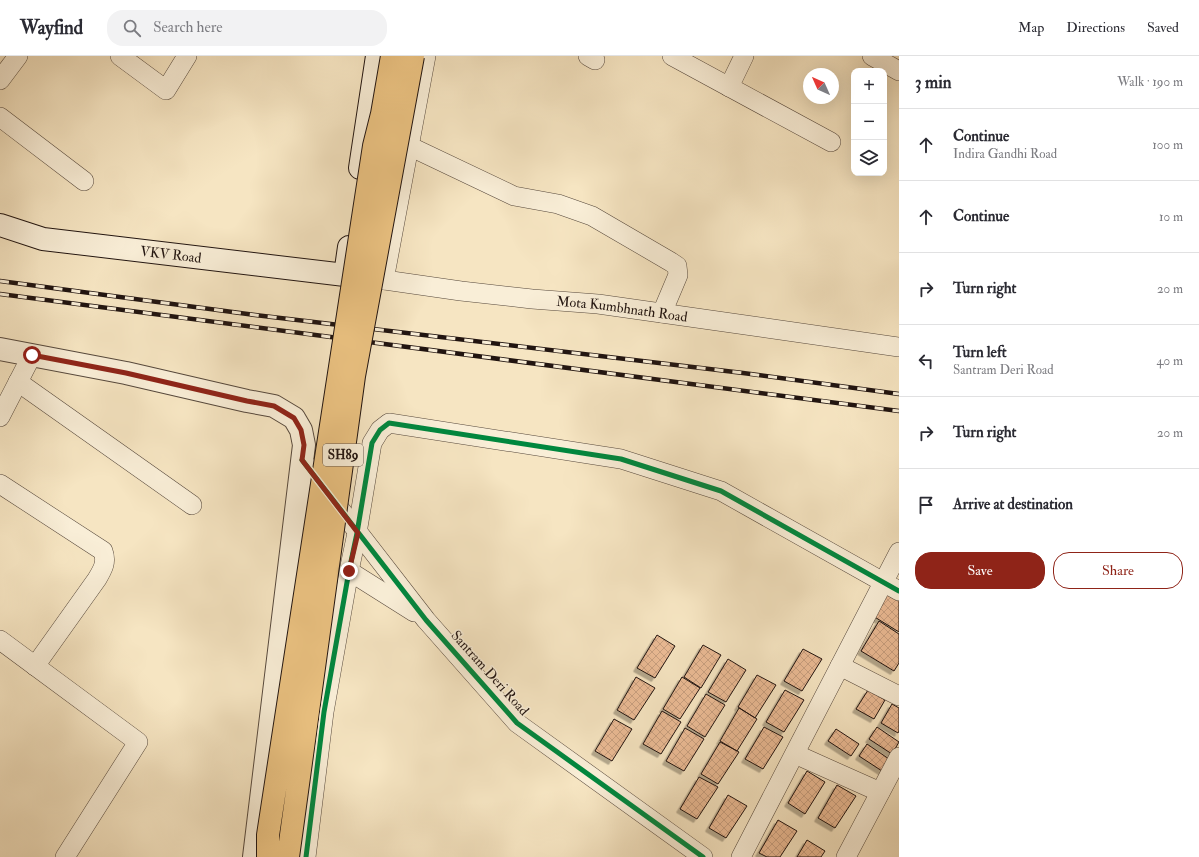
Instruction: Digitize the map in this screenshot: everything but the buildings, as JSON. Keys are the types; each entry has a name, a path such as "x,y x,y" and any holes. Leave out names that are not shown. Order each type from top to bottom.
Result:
{"main road":[{"name":"SH89","path":"268,857 268,835 374,146 382,114 392,56"},
{"name":"SH89","path":"288,857 354,376 413,56"}],"street":[{"path":"0,80 18,56"},
{"path":"120,56 166,90 187,56"},
{"path":"345,275 377,56"},
{"path":"384,280 426,56"},
{"path":"672,56 831,142"},
{"path":"729,87 744,56"},
{"path":"872,56 899,71"},
{"path":"0,117 84,181"},
{"path":"409,146 514,196 558,204 592,216 671,262 677,266 678,275 662,313"},
{"name":"VKV Road","path":"0,225 43,239 345,275"},
{"name":"Mota Kumbhnath Road","path":"345,275 461,291 532,299 598,304 899,348"},
{"path":"0,349 126,373 274,406 294,418 301,430 304,445 254,857"},
{"path":"0,417 32,355"},
{"path":"18,382 192,506"},
{"path":"306,857 324,712 349,571 358,533 372,443 380,430 389,423 620,459 721,491 892,586"},
{"name":"Santram Deri Road","path":"302,460 426,620 517,723 703,857"},
{"path":"0,484 103,551 106,558 104,568 97,579 35,666"},
{"path":"741,857 840,666 892,586 899,552"},
{"name":"Santram Deri Road","path":"349,571 426,620"},
{"path":"2,645 35,666 138,742 66,857"},
{"path":"840,666 899,696"},
{"path":"795,754 880,792"},
{"path":"846,857 899,757"}],"railway":[{"path":"0,281 255,315 743,373 899,394"},
{"path":"0,294 899,411"}],"cycle path":[{"path":"306,857 324,712 372,443 380,430 389,423 621,459 721,491 899,591"},
{"path":"302,460 426,620 517,723 703,857"}],"route":[{"path":"32,355 126,373 274,406 294,418 301,430 304,445 302,460 358,533 349,571"}]}
